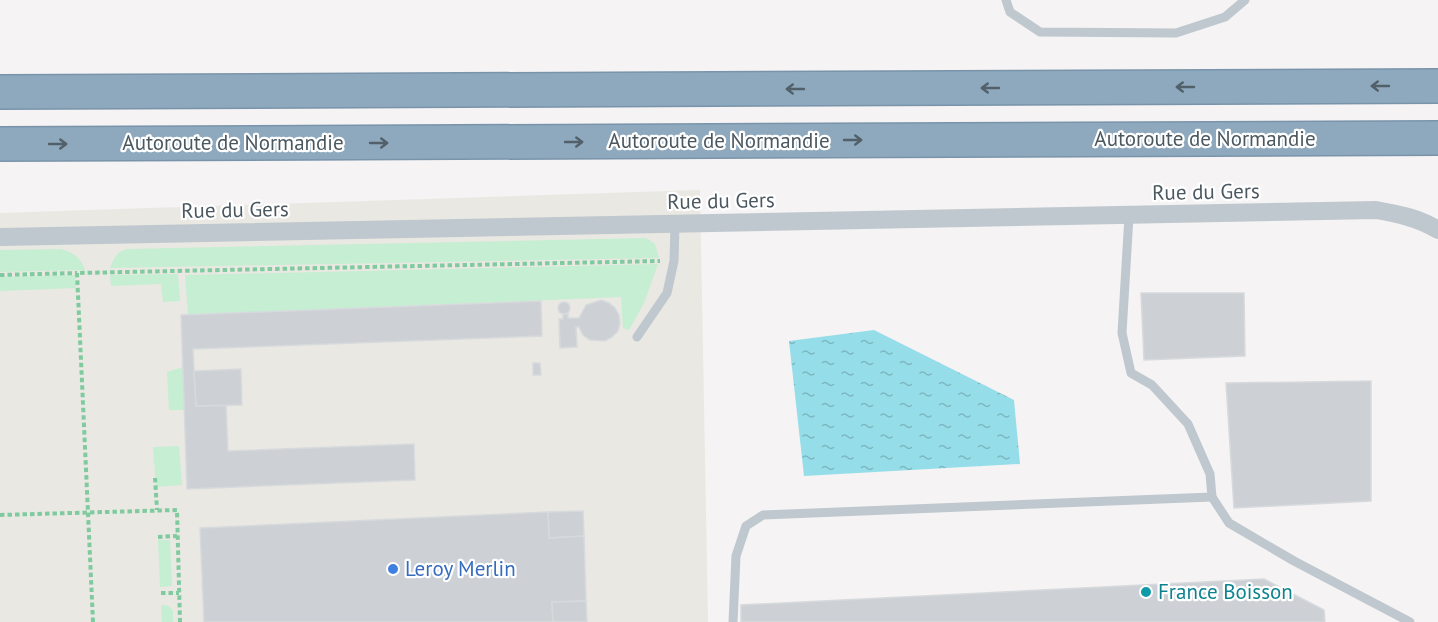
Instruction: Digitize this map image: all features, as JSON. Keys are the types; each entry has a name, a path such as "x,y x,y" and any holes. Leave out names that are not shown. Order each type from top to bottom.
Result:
{"highway":[{"path":"0,92 1438,86"},
{"name":"Autoroute de Normandie","path":"0,144 1438,138"}],"street":[{"name":"Rue du Gers","path":"0,237 1376,210 1400,214 1438,230"}],"lane":[{"path":"1006,0 1010,12 1040,32 1176,33 1225,17 1245,0"},
{"path":"1130,216 1122,333 1131,373 1152,385 1188,424 1210,474 1212,497 1229,523 1294,561 1410,622"},
{"path":"637,337 667,293 674,261 675,224"},
{"path":"733,622 736,556 746,526 763,515 1212,497"}],"path":[{"path":"0,275 674,261"},
{"path":"77,273 93,622"},
{"path":"155,478 157,510"},
{"path":"0,515 177,510 180,622"},
{"path":"158,537 177,536"},
{"path":"161,593 179,593"}],"shaded area":[{"path":"700,190 708,622 0,622 0,213"}],"green space":[{"path":"646,238 655,244 659,258 110,268 116,256 127,249"},
{"path":"61,249 76,256 85,270 0,272 0,250"},
{"path":"658,264 644,303 629,330 623,328 621,297 188,315 185,275"},
{"path":"178,274 180,301 163,302 161,284 111,286 110,275"},
{"path":"75,275 76,288 0,291 0,277"},
{"path":"183,367 184,410 169,410 167,372"},
{"path":"179,446 182,485 156,487 153,447"},
{"path":"158,540 170,540 172,586 160,587"},
{"path":"161,605 169,606 173,611 173,622 162,622"}],"water":[{"path":"874,330 1014,400 1020,464 804,476 789,341"}],"building":[{"path":"1141,293 1244,293 1245,356 1144,360"},
{"path":"601,300 615,308 619,315 618,331 605,341 590,340 583,335 579,327 576,327 577,347 560,348 559,319 563,319 563,314 568,314 568,318 579,318 586,305"},
{"path":"541,301 542,336 193,349 196,406 226,405 228,451 414,444 415,480 187,489 181,315"},
{"path":"566,302 570,308 566,314 562,314 558,306"},
{"path":"533,363 540,363 541,375 533,375"},
{"path":"241,369 242,405 196,406 194,371"},
{"path":"1371,381 1371,501 1234,508 1226,383"},
{"path":"583,511 584,536 549,538 548,512"},
{"name":"Leroy Merlin","path":"548,512 549,538 584,536 586,601 552,602 553,622 204,622 200,528"},
{"name":"France Boisson","path":"1264,579 1324,610 1325,622 741,622 741,605"},
{"path":"586,601 587,622 553,622 552,602"}],"place":[{"name":"Leroy Merlin","path":"393,569"},
{"name":"France Boisson","path":"1146,592"}]}
